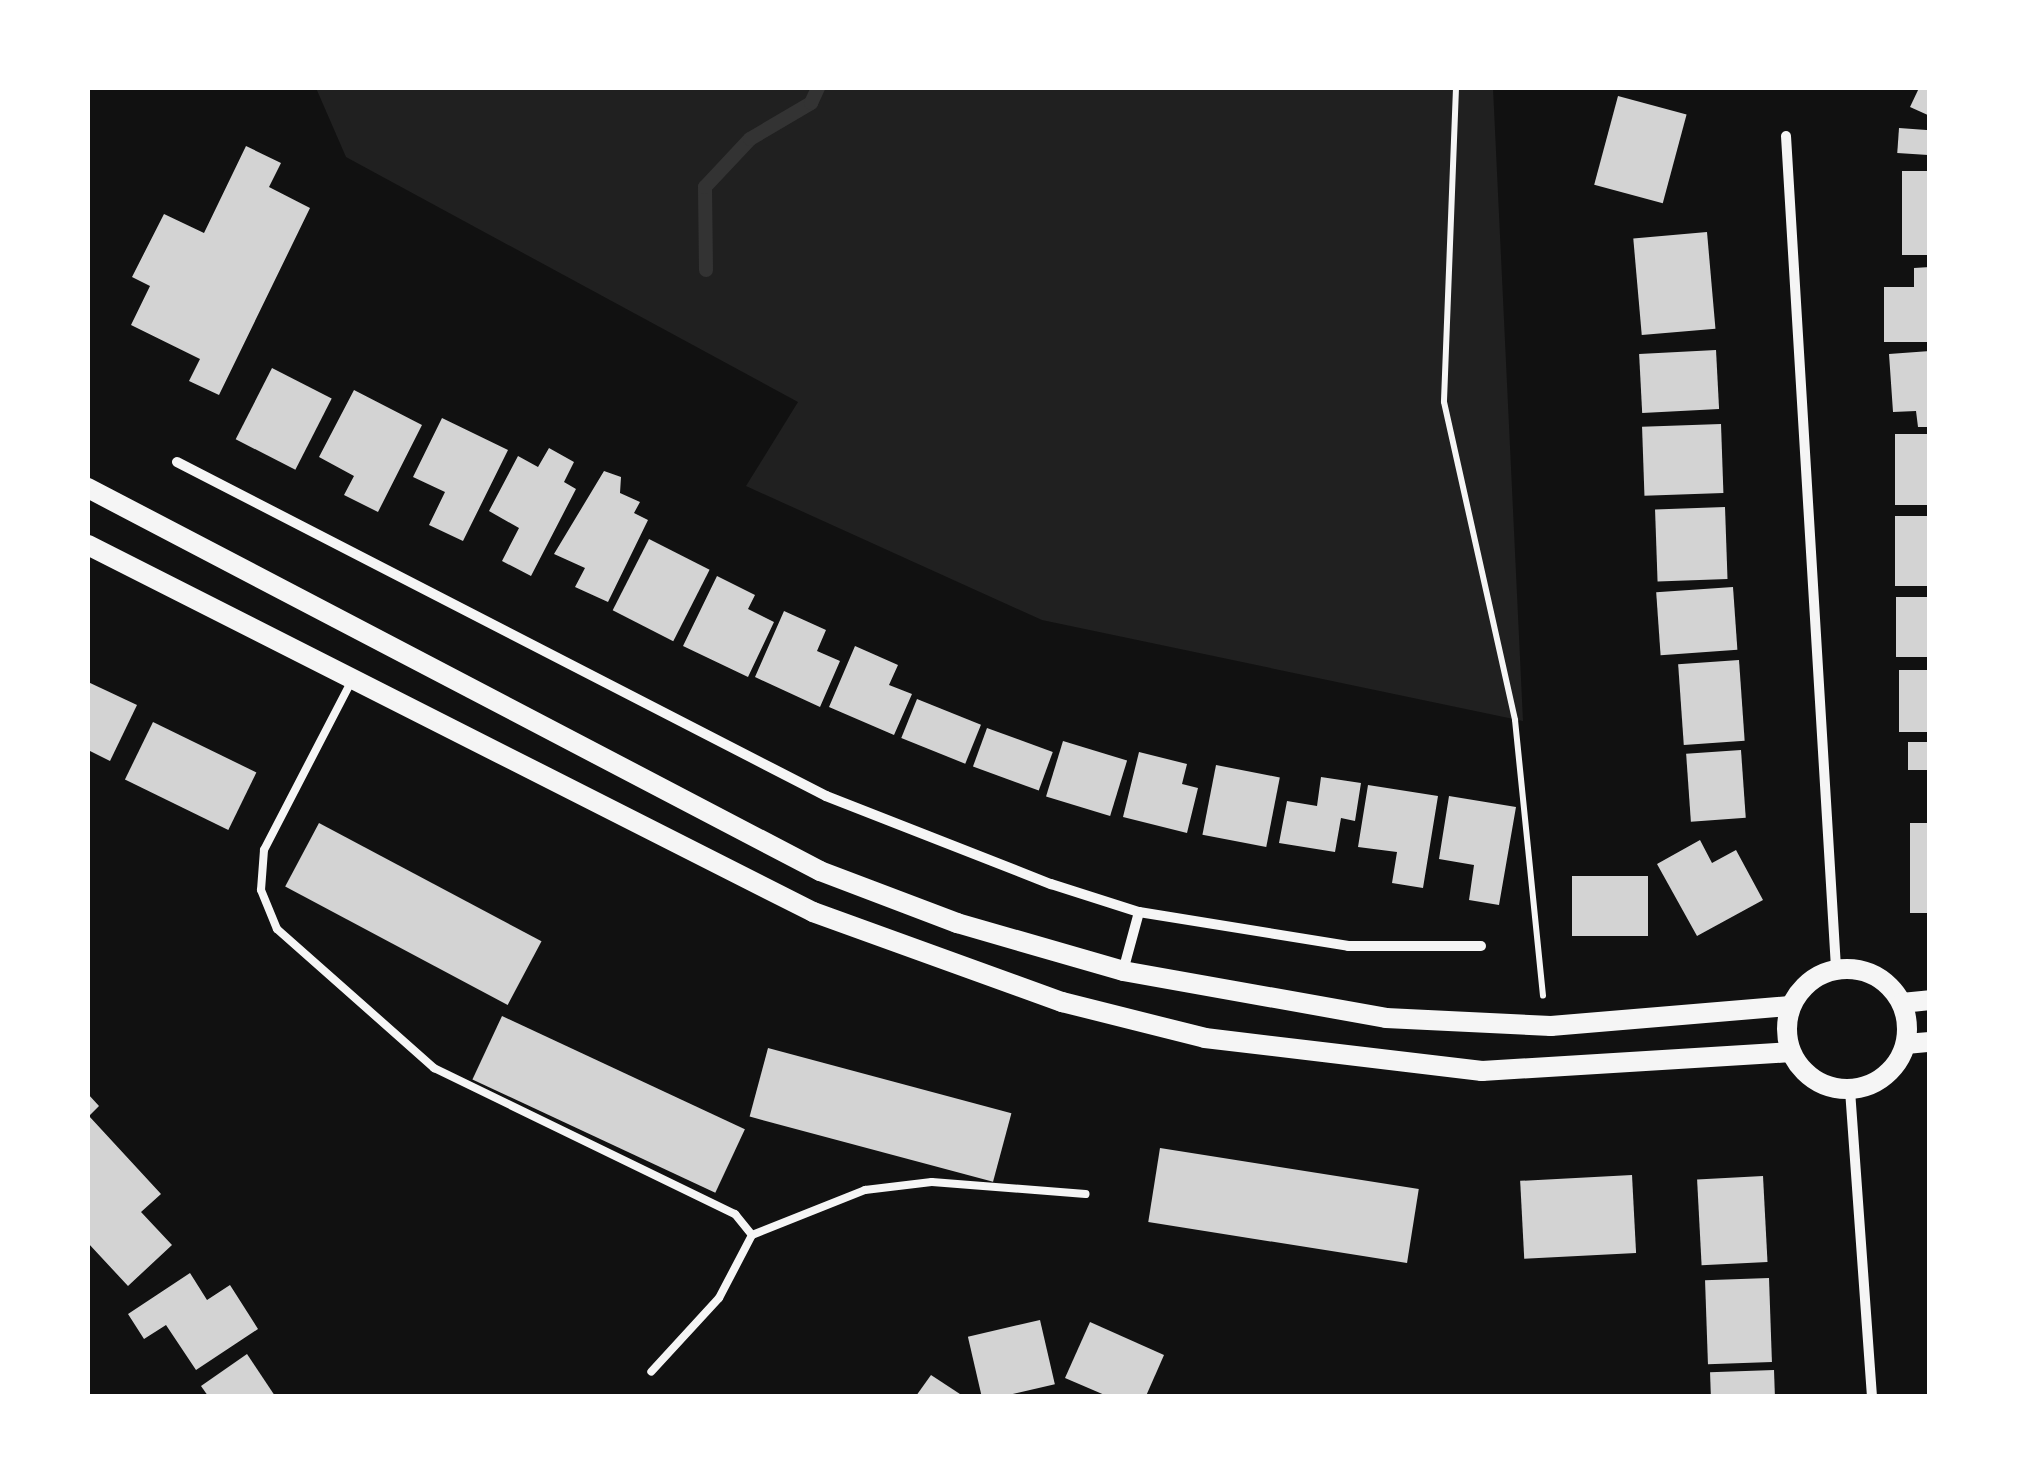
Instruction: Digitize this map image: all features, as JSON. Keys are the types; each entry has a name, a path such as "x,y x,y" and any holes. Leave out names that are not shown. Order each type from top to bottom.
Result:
{"main road":[{"path":"88,488 820,871 1122,971 1386,1018 1550,1026 1790,1006"},
{"path":"88,545 814,912 1062,1002 1205,1038 1482,1071 1790,1052"},
{"path":"1836,969 1874,975 1902,1003 1906,1044 1875,1084 1850,1090 1826,1087 1790,1052 1790,1006 1809,982 1836,969"},
{"path":"1902,1003 1930,1000"},
{"path":"1906,1044 1930,1042"}],"street":[{"path":"1786,136 1836,969"},
{"path":"177,462 826,796 1139,912 1348,946 1480,946"},
{"path":"1122,971 1139,912"},
{"path":"1850,1090 1872,1396"}],"lane":[{"path":"353,678 264,850 261,890 277,929 434,1068 735,1214 752,1234"},
{"path":"651,1372 719,1298 752,1234 865,1190 932,1182 1086,1194"}],"path":[{"path":"1456,88 1444,402 1516,720 1550,1026"}],"shaded area":[{"path":"316,88 1493,88 1523,721 1042,620 746,486 798,402 346,157"}],"building":[{"path":"1919,88 1930,88 1930,116 1910,107"},
{"path":"1618,96 1687,114 1663,203 1594,185"},
{"path":"1899,128 1930,130 1928,155 1897,153"},
{"path":"246,146 281,163 269,187 310,208 219,395 189,381 200,359 131,325 150,286 132,277 164,214 204,233"},
{"path":"1902,171 1930,171 1930,255 1902,255"},
{"path":"1707,232 1715,329 1642,335 1633,238"},
{"path":"1930,267 1930,342 1884,342 1884,287 1914,287 1914,268"},
{"path":"1716,350 1719,409 1642,413 1639,354"},
{"path":"1930,351 1930,427 1918,427 1916,411 1893,412 1889,354"},
{"path":"272,368 332,398 295,470 236,439"},
{"path":"354,390 422,425 378,512 344,495 354,476 319,457"},
{"path":"442,418 508,450 463,541 429,525 445,492 413,477"},
{"path":"1721,424 1723,493 1644,496 1642,427"},
{"path":"1895,434 1930,434 1930,505 1895,505"},
{"path":"549,448 574,462 564,482 576,489 531,576 502,561 519,528 489,511 518,456 538,467"},
{"path":"604,471 621,477 620,493 640,502 634,513 648,520 608,602 575,587 585,568 554,554"},
{"path":"1725,507 1728,579 1658,581 1655,509"},
{"path":"1895,516 1930,516 1930,586 1895,586"},
{"path":"649,539 710,570 673,641 613,610"},
{"path":"717,576 755,595 748,609 774,622 748,677 683,646"},
{"path":"1733,587 1737,650 1661,655 1656,592"},
{"path":"1896,597 1930,597 1930,657 1896,657"},
{"path":"784,611 826,630 817,651 840,661 820,707 755,677"},
{"path":"855,646 898,665 889,685 912,694 894,735 829,707"},
{"path":"1739,660 1745,741 1684,745 1678,664"},
{"path":"1899,670 1930,670 1930,732 1899,732"},
{"path":"88,682 137,705 110,761 88,750"},
{"path":"917,699 981,725 965,764 901,738"},
{"path":"153,722 256,772 228,830 125,780"},
{"path":"987,728 1053,752 1039,790 973,767"},
{"path":"1063,741 1127,761 1110,816 1046,796"},
{"path":"1908,742 1930,742 1930,770 1908,770"},
{"path":"1741,750 1746,818 1691,822 1686,754"},
{"path":"1139,752 1187,764 1182,784 1198,788 1187,833 1123,817"},
{"path":"1216,765 1280,777 1266,847 1202,835"},
{"path":"1321,777 1361,783 1355,821 1341,818 1335,852 1279,843 1287,801 1317,806"},
{"path":"1368,785 1438,796 1423,888 1392,883 1397,852 1358,847"},
{"path":"1449,796 1516,807 1499,905 1469,900 1474,865 1439,859"},
{"path":"319,823 542,941 508,1005 285,887"},
{"path":"1910,823 1930,823 1930,913 1910,913"},
{"path":"1700,840 1712,863 1736,850 1763,900 1697,936 1657,864"},
{"path":"1572,876 1648,876 1648,936 1572,936"},
{"path":"502,1016 745,1129 715,1193 472,1079"},
{"path":"768,1048 1011,1113 993,1182 750,1117"},
{"path":"88,1094 99,1106 89,1116 161,1194 141,1212 172,1245 128,1286 88,1243"},
{"path":"1160,1148 1419,1189 1407,1263 1148,1222"},
{"path":"1632,1175 1636,1253 1524,1259 1520,1181"},
{"path":"1763,1176 1768,1262 1702,1265 1697,1179"},
{"path":"190,1273 207,1300 230,1285 258,1329 196,1370 166,1325 144,1339 128,1314"},
{"path":"1769,1278 1772,1362 1708,1364 1705,1280"},
{"path":"1040,1320 1055,1384 1004,1396 982,1396 968,1337"},
{"path":"1090,1322 1164,1355 1146,1396 1107,1396 1065,1378"},
{"path":"247,1354 275,1396 208,1396 201,1386"},
{"path":"1774,1370 1775,1396 1711,1396 1710,1372"},
{"path":"931,1375 963,1396 916,1396"}],"waterway":[{"path":"706,270 705,187 750,139 811,103 818,88"}]}
